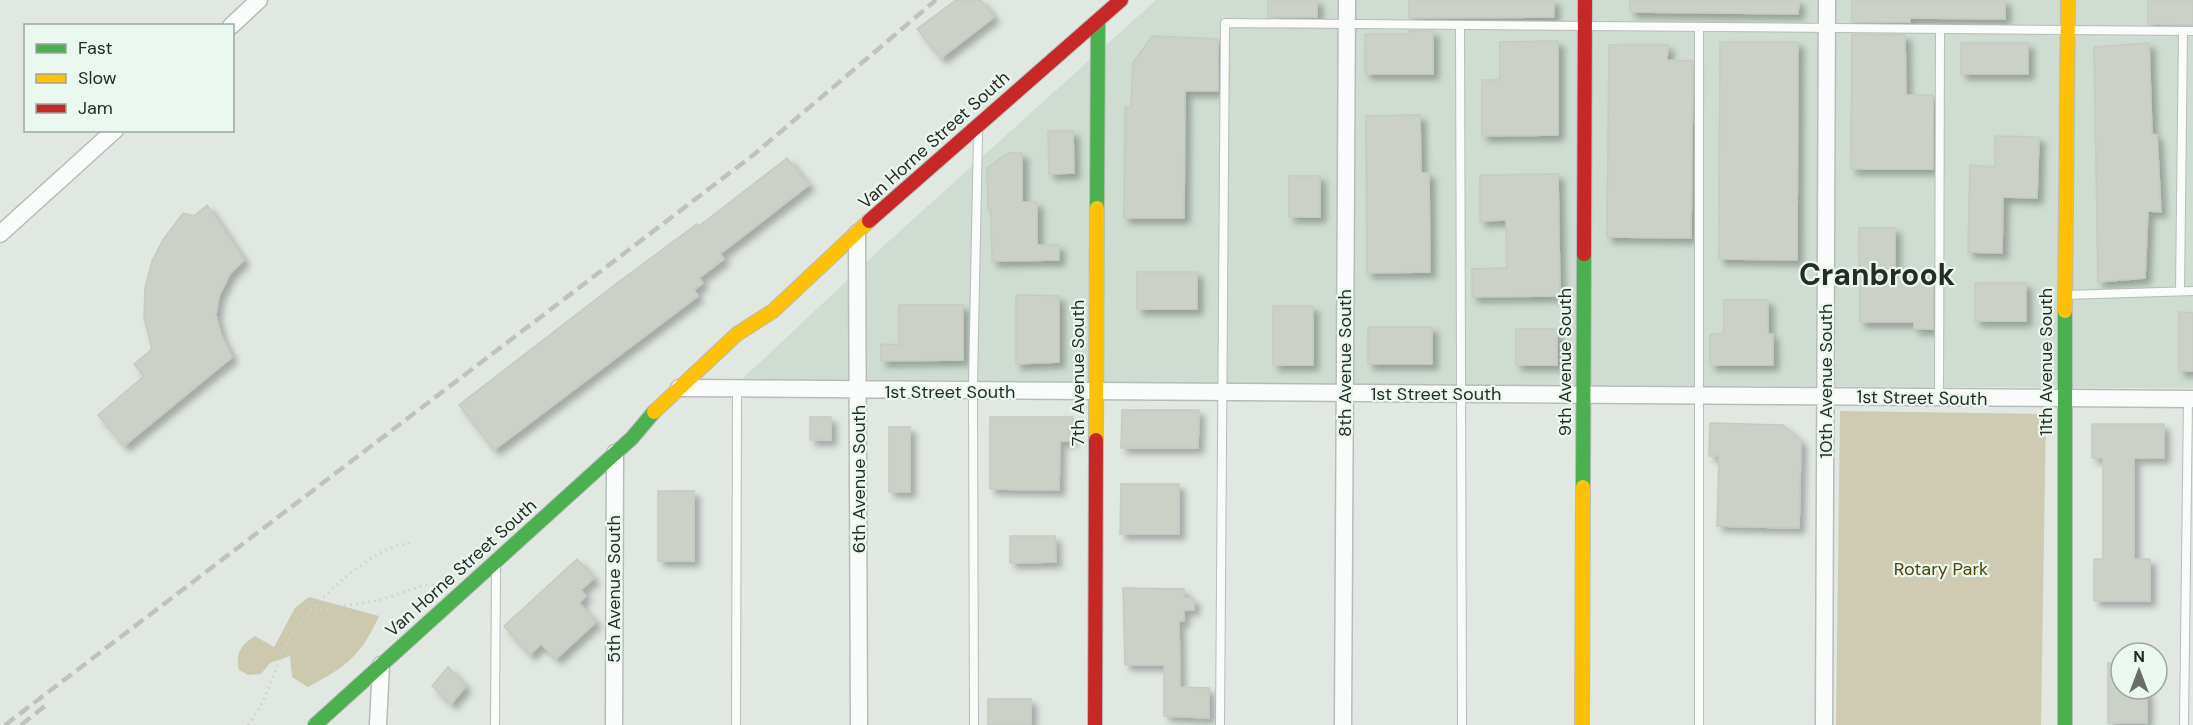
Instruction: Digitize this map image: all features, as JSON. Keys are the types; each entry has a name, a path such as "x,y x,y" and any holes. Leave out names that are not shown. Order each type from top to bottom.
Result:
{"main road":[{"name":"Van Horne Street South","path":"315,725 496,559 683,395 737,334 774,311 978,123 1121,0"},
{"name":"9th Avenue South","path":"1582,725 1585,0"},
{"name":"11th Avenue South","path":"2065,725 2064,399 2068,0"},
{"name":"7th Avenue South","path":"1095,725 1098,21"},
{"name":"Van Horne Street South","path":"756,339 774,311"},
{"path":"703,389 723,372"},
{"name":"Van Horne Street South","path":"632,438 674,414"}],"street":[{"path":"233,24 259,0"},
{"name":"8th Avenue South","path":"1343,725 1347,0"},
{"name":"10th Avenue South","path":"1824,725 1827,0"},
{"path":"0,234 113,132"},
{"name":"6th Avenue South","path":"857,233 860,391 859,725"},
{"name":"1st Street South","path":"683,395 703,389 2190,399"},
{"name":"5th Avenue South","path":"614,725 615,453"},
{"path":"378,725 381,665"}],"lane":[{"path":"1220,725 1225,23 2193,31"},
{"path":"1460,25 1461,725"},
{"path":"1699,27 1699,725"},
{"path":"1939,398 1940,28"},
{"path":"2180,291 2183,31"},
{"path":"974,725 973,392 978,123"},
{"path":"2065,295 2193,291"},
{"path":"736,725 737,390"},
{"path":"2184,725 2190,399"},
{"path":"495,725 496,559"}],"path":[{"path":"248,725 261,709 289,639 308,612 340,582 385,550 413,542"},
{"path":"308,612 380,600 428,584"}],"shaded area":[{"path":"1156,0 2193,0 2193,388 739,382 889,241"},
{"path":"309,597 379,616 359,651 333,673 308,687 292,677 290,656 270,663 261,674 248,675 239,670 240,650 246,643 255,636 274,647 295,608"}],"green space":[{"name":"Rotary Park","path":"1840,411 2046,414 2041,725 1836,725"}],"building":[{"path":"956,0 981,0 994,17 941,58 917,29"},
{"path":"1268,0 1317,0 1317,17 1268,17"},
{"path":"1409,0 1554,0 1554,17 1409,18"},
{"path":"1630,0 1799,0 1798,14 1630,12"},
{"path":"1852,0 2005,0 2005,19 1910,18 1910,22 1852,22"},
{"path":"2148,0 2193,0 2193,25 2148,24"},
{"path":"1409,31 1433,31 1433,74 1365,74 1365,34 1409,34"},
{"path":"1852,35 1905,35 1906,95 1933,95 1933,169 1851,169"},
{"path":"1152,36 1218,39 1218,91 1185,91 1184,218 1124,218 1125,107 1131,107 1133,63"},
{"path":"1558,41 1558,135 1482,136 1482,80 1500,80 1500,42"},
{"path":"1720,42 1798,42 1797,260 1719,259"},
{"path":"1961,43 2028,43 2028,74 1961,74"},
{"path":"2149,43 2152,134 2157,135 2161,212 2148,211 2145,278 2098,282 2094,47"},
{"path":"1609,45 1668,45 1667,60 1693,61 1691,238 1607,237"},
{"path":"1420,115 1421,173 1429,173 1430,272 1367,273 1366,116"},
{"path":"1048,131 1073,131 1074,173 1049,174"},
{"path":"1995,136 2039,137 2037,198 2003,197 2002,253 1968,252 1970,165 1995,167"},
{"path":"1008,153 1022,153 1022,202 1037,202 1037,245 1059,245 1059,260 992,261 987,168"},
{"path":"787,158 809,185 720,254 724,259 699,278 703,283 694,290 698,296 494,450 459,405 617,283 697,224 699,226"},
{"path":"1558,174 1560,296 1472,297 1472,269 1507,268 1506,220 1480,221 1480,175"},
{"path":"1289,176 1320,176 1320,217 1289,217"},
{"path":"207,205 244,260 230,274 219,296 216,315 221,335 232,357 124,446 98,415 144,376 134,364 152,349 144,318 145,288 152,261 163,240 183,213 194,216"},
{"path":"1859,228 1895,228 1895,275 1933,275 1933,329 1914,329 1914,322 1860,322"},
{"path":"1137,272 1197,272 1197,309 1137,309"},
{"path":"1975,283 2026,283 2026,321 1975,321"},
{"path":"1016,295 1059,296 1059,362 1016,364"},
{"path":"1724,300 1768,300 1768,334 1773,334 1773,365 1710,365 1710,334 1724,334"},
{"path":"899,305 963,305 963,360 881,361 881,344 899,345"},
{"path":"1273,306 1313,306 1313,365 1273,365"},
{"path":"2179,312 2193,313 2193,371 2179,371"},
{"path":"1368,327 1432,327 1432,364 1368,364"},
{"path":"1516,329 1557,329 1557,365 1516,365"},
{"path":"1122,410 1199,410 1198,448 1121,448"},
{"path":"810,417 831,417 831,440 810,440"},
{"path":"990,417 1073,417 1072,441 1060,441 1059,490 990,489"},
{"path":"1710,423 1783,425 1801,441 1799,528 1717,526 1719,456 1709,456"},
{"path":"2092,424 2164,424 2164,458 2134,458 2134,559 2150,559 2150,601 2094,601 2094,559 2103,559 2103,458 2092,458"},
{"path":"889,427 910,427 910,492 889,492"},
{"path":"1121,484 1179,484 1179,534 1120,534"},
{"path":"658,491 694,491 694,561 658,561"},
{"path":"1010,536 1055,536 1056,562 1010,563"},
{"path":"577,559 594,578 581,590 586,596 579,603 596,622 556,659 541,644 530,655 504,626"},
{"path":"1123,588 1184,589 1184,598 1194,598 1194,610 1184,610 1184,621 1179,621 1180,687 1209,688 1209,718 1164,716 1164,665 1125,665"},
{"path":"2109,663 2109,701 2147,701 2147,723 2108,723"},
{"path":"448,667 466,686 451,704 432,686"},
{"path":"988,699 1031,699 1031,725 988,725"}],"railway":[{"path":"5,725 752,156 936,0"},
{"path":"21,725 45,706"}],"traffic: fast":[{"path":"1097,208 1098,21"},
{"path":"1583,487 1584,254"},
{"path":"2065,311 2065,725"},
{"path":"315,725 632,438 654,412"}],"traffic: slow":[{"path":"2065,311 2068,0"},
{"path":"1096,440 1097,208"},
{"path":"654,412 737,334 773,311 869,221"},
{"path":"1582,725 1583,487"}],"traffic: jam":[{"path":"869,221 1121,0"},
{"path":"1584,254 1585,0"},
{"path":"1095,725 1096,440"}],"district":[{"name":"Cranbrook","path":"1877,275"}]}
